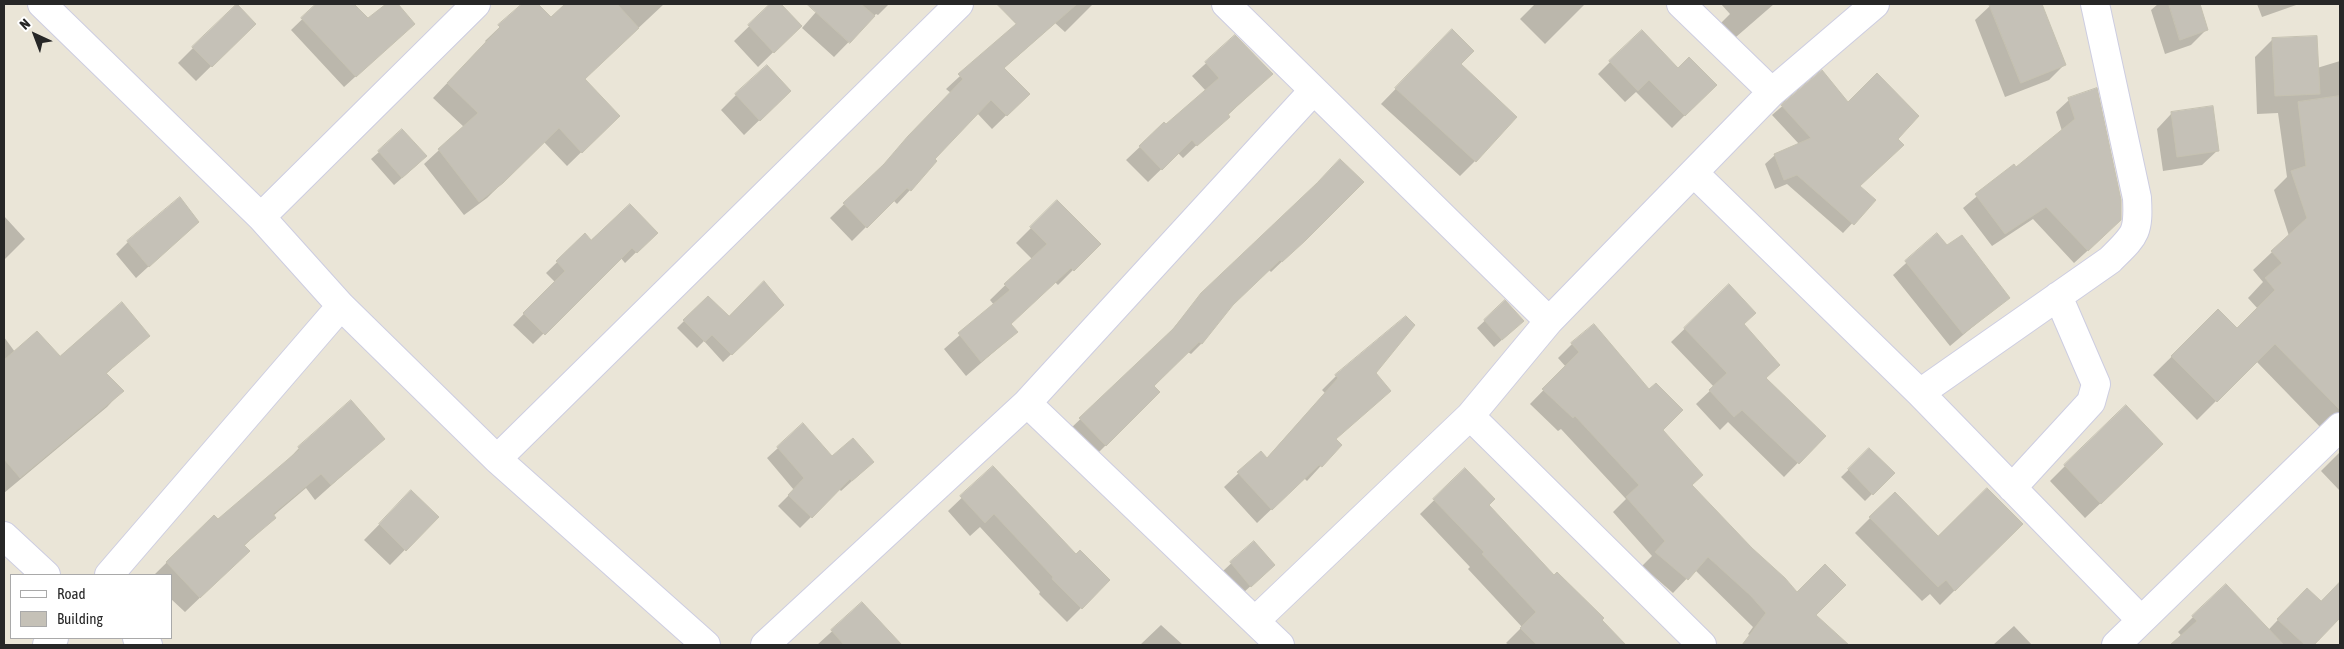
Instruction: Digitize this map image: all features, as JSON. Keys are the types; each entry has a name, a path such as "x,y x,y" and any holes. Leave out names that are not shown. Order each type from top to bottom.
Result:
{"street":[{"path":"42,4 261,217 341,306 497,459 706,645"},
{"path":"261,217 476,4"},
{"path":"497,459 959,4"},
{"path":"1226,4 1549,321"},
{"path":"1682,4 1772,92"},
{"path":"1256,620 1470,416 1549,321 1695,174 1772,92 1875,4"},
{"path":"1920,393 2110,260 2130,240 2138,223 2137,198 2095,4"},
{"path":"765,645 1028,403 1313,91"},
{"path":"1695,174 1920,393 2141,620"},
{"path":"2012,488 2091,402 2096,384 2058,296"},
{"path":"110,574 341,306"},
{"path":"1028,403 1280,645"},
{"path":"1470,416 1702,645"},
{"path":"2116,645 2340,428"},
{"path":"4,536 45,574"}],"building":[{"path":"237,4 256,24 212,67 192,47"},
{"path":"316,4 354,4 368,18 386,4 398,4 415,24 356,77 301,18"},
{"path":"522,4 538,4 551,17 565,4 617,4 639,28 585,79 620,116 582,153 559,128 503,183 479,202 438,149 478,113 447,83 500,27 498,25"},
{"path":"770,4 781,4 802,26 774,53 748,25"},
{"path":"807,4 861,4 875,16 850,43"},
{"path":"997,4 1077,4 1004,68 1030,94 1007,116 991,100 935,159 937,161 911,191 907,188 867,228 843,203 884,164 963,79 958,74 1016,24"},
{"path":"1989,4 2042,4 2066,65 2021,83"},
{"path":"2169,4 2200,4 2208,30 2180,40"},
{"path":"1452,29 1474,51 1461,64 1517,117 1476,162 1395,88"},
{"path":"1642,30 1678,68 1689,57 1717,85 1685,116 1649,80 1638,91 1609,61"},
{"path":"1235,35 1273,74 1228,114 1230,117 1197,146 1192,140 1162,170 1139,146 1164,122 1166,124 1219,78 1205,62"},
{"path":"2317,36 2320,94 2275,96 2272,38"},
{"path":"767,65 791,91 760,121 735,94"},
{"path":"1822,70 1848,102 1877,73 1919,116 1898,139 1904,145 1860,186 1876,200 1854,225 1797,175 1784,180 1774,154 1811,138 1781,105"},
{"path":"2097,88 2121,200 2121,220 2088,251 2046,207 2005,234 1975,194 2014,164 2016,167 2075,119 2068,98"},
{"path":"2340,96 2340,410 2275,344 2217,402 2171,356 2218,309 2237,328 2275,290 2265,278 2282,263 2271,251 2307,218 2291,171 2306,166 2298,102"},
{"path":"2213,106 2219,151 2177,157 2171,112"},
{"path":"402,129 427,156 402,178 378,151"},
{"path":"1340,159 1364,182 1305,241 1282,262 1280,260 1233,305 1202,344 1199,342 1154,386 1160,392 1106,446 1079,418 1174,328 1201,293"},
{"path":"180,197 199,222 149,267 127,241"},
{"path":"1057,200 1101,244 1074,271 1071,268 1011,324 1018,332 981,362 958,333 1010,290 1004,284 1047,244 1030,227"},
{"path":"630,204 658,233 637,253 632,248 545,335 523,313 565,271 556,261 585,233 591,240"},
{"path":"1937,233 1947,245 1962,235 2010,298 1963,334 1905,261"},
{"path":"764,281 784,305 732,355 712,335 705,342 683,320 708,296 729,316"},
{"path":"1729,284 1756,313 1744,324 1780,365 1766,378 1826,436 1799,464 1742,410 1734,417 1709,390 1727,373 1684,328"},
{"path":"1505,300 1524,321 1502,340 1484,320"},
{"path":"122,302 150,336 106,373 124,391 20,478 4,459 4,360 37,331 60,356"},
{"path":"1406,316 1415,325 1376,373 1391,391 1336,439 1342,445 1322,467 1319,465 1272,510 1237,472 1261,451 1267,458 1338,378 1335,375"},
{"path":"1594,324 1649,389 1656,383 1683,410 1663,430 1703,475 1692,485 1752,548 1785,578 1797,592 1825,564 1846,585 1816,615 1849,645 1742,645 1766,613 1751,596 1708,557 1688,580 1655,552 1665,541 1626,497 1639,485 1575,416 1573,418 1542,389 1579,352 1571,343"},
{"path":"351,400 385,439 331,485 321,474 273,514 276,518 244,545 250,551 200,598 166,562 214,515 218,519 300,449 298,447"},
{"path":"2126,405 2163,444 2101,504 2064,465"},
{"path":"803,423 832,456 853,438 874,462 852,481 850,479 812,518 788,495 804,478 777,447"},
{"path":"1869,448 1895,473 1873,495 1848,469"},
{"path":"993,466 1076,554 1080,550 1110,580 1082,609 1052,579 1053,577 994,514 985,523 960,496"},
{"path":"1465,468 1495,499 1489,505 1554,575 1557,572 1604,618 1602,620 1626,645 1537,645 1520,628 1536,612 1482,554 1484,552 1433,499"},
{"path":"1987,488 2023,524 1955,591 1946,580 1938,587 1869,517 1895,492 1938,536"},
{"path":"411,490 439,517 406,551 379,524"},
{"path":"1254,541 1275,565 1251,587 1230,562"},
{"path":"2340,582 2340,618 2314,645 2305,645 2277,619 2307,588 2321,601"},
{"path":"2226,584 2284,645 2170,645 2197,621 2192,616"},
{"path":"862,602 902,645 844,645 831,630"}]}
